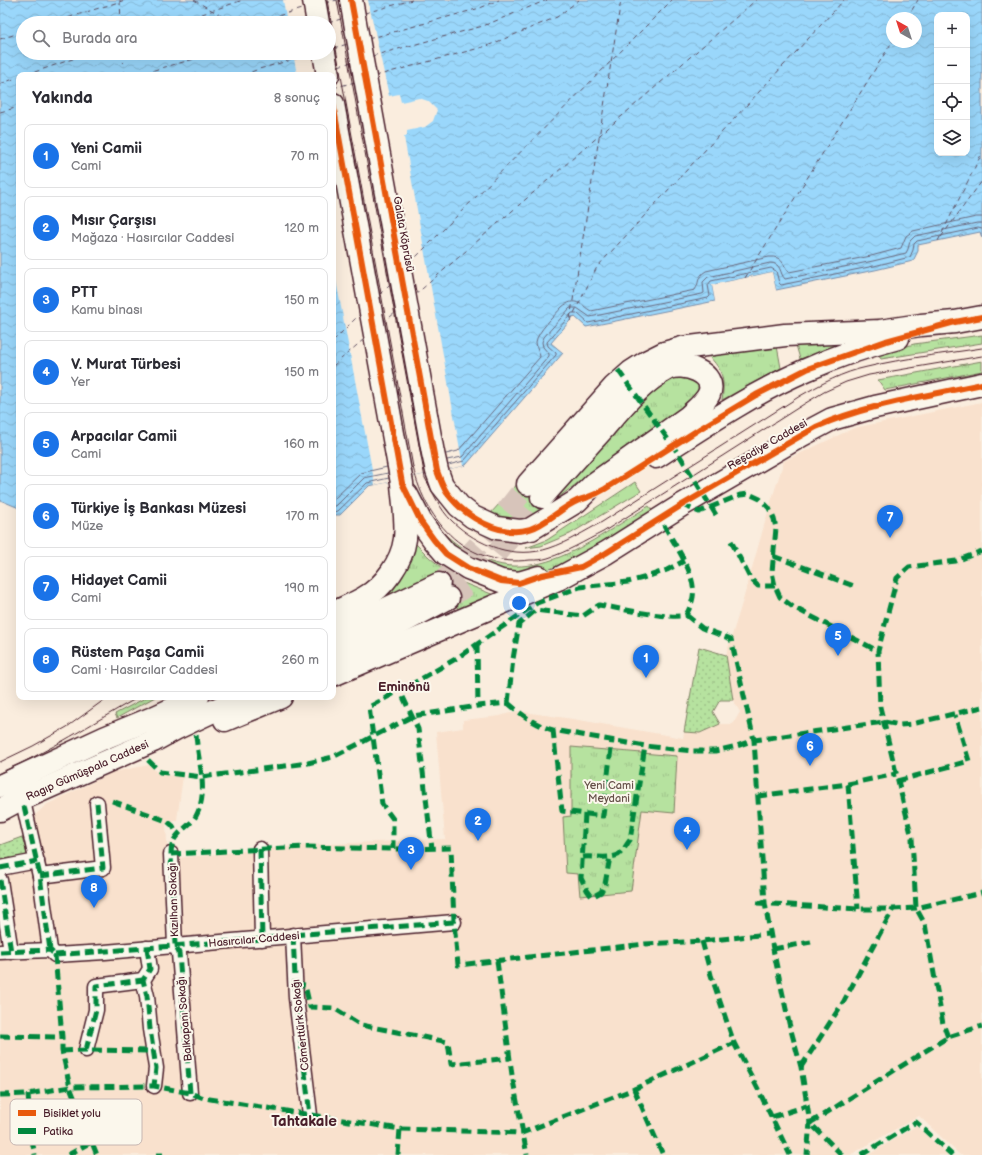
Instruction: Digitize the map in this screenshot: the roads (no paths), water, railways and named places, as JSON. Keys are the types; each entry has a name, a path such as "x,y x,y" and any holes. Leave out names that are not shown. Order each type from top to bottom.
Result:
{"main road":[{"path":"314,0 317,16"},
{"name":"Galata Köprüsü","path":"351,0 437,471 442,485 459,506 473,517 497,528 514,531 531,529 576,501"},
{"path":"325,60 327,72"},
{"path":"336,120 402,483 406,531 398,561 383,583 365,598 336,612"},
{"path":"576,501 594,484 688,417 702,404 709,394 710,385 699,371 691,367 681,366 669,368 645,383 535,490 614,387 631,372 664,353 682,348 785,335 880,331 955,322 982,317"},
{"path":"576,501 589,497 605,489 701,428 756,395 792,376 864,348 955,322"},
{"name":"Reşadiye Caddesi","path":"336,674 558,579 606,553 682,505 816,427 832,420 874,407 982,384"},
{"path":"402,483 421,522 434,540 446,554 468,568 501,581 519,583 542,575 581,567"},
{"path":"336,633 444,591 399,624 336,653"},
{"path":"104,738 127,720 167,700"},
{"path":"104,738 155,718 192,700"},
{"name":"Ragıp Gümüşpala Caddesi","path":"0,810 14,802 153,741 238,700"},
{"path":"153,741 169,741 196,733 274,700"},
{"name":"Ragıp Gümüşpala Caddesi","path":"0,786 104,738"}],"street":[{"path":"40,876 103,868 97,804"},
{"path":"24,806 40,876 52,952"},
{"path":"260,848 262,939"},
{"name":"Kızılhan Sokağı","path":"171,854 174,946"},
{"path":"0,868 37,861"},
{"path":"0,880 6,952"},
{"name":"Hasırcılar Caddesi","path":"6,952 52,952 147,948 454,922"},
{"name":"Cömerttürk Sokağı","path":"293,935 296,998 310,1115"},
{"name":"Balkapanı Sokağı","path":"174,946 179,953 190,1094"},
{"path":"86,1050 96,1010 96,986 143,980 150,970 147,948"},
{"path":"143,980 147,996 156,1068 154,1086"}],"water":[{"path":"0,0 982,0 982,238 980,232 918,245 918,251 913,261 776,290 772,272 712,285 715,301 586,327 574,316 551,343 563,353 466,465 369,486 340,515 336,515 336,72 16,72 16,507 0,500"}],"tunnel":[{"path":"439,584 475,549 528,484"},
{"path":"448,598 470,583 483,571 542,497"}],"tram line":[{"path":"327,0 330,16"},
{"path":"337,0 425,478 440,506 448,517 462,530 485,544 510,551 524,552 537,551 557,546 602,522 800,396 832,379 858,369 881,364 982,348"},
{"path":"336,49 413,467 428,507 440,524 454,538 469,549 488,557 508,561 541,560 555,556 603,532 824,392 846,382 869,375 982,356"},
{"path":"0,762 67,727 104,700"},
{"path":"0,773 53,746 134,700"}],"place":[{"name":"Hidayet Camii","path":"890,538"},
{"name":"Arpacılar Camii","path":"838,656"},
{"name":"Yeni Camii","path":"646,678"},
{"name":"Türkiye İş Bankası Müzesi","path":"810,766"},
{"name":"Mısır Çarşısı","path":"478,841"},
{"name":"V. Murat Türbesi","path":"687,850"},
{"name":"PTT","path":"411,870"},
{"name":"Rüstem Paşa Camii","path":"94,908"}],"district":[{"name":"Eminönü","path":"404,686"},
{"name":"Tahtakale","path":"304,1121"}],"park label":[{"name":"Yeni Cami Meydani","path":"609,791"}]}
